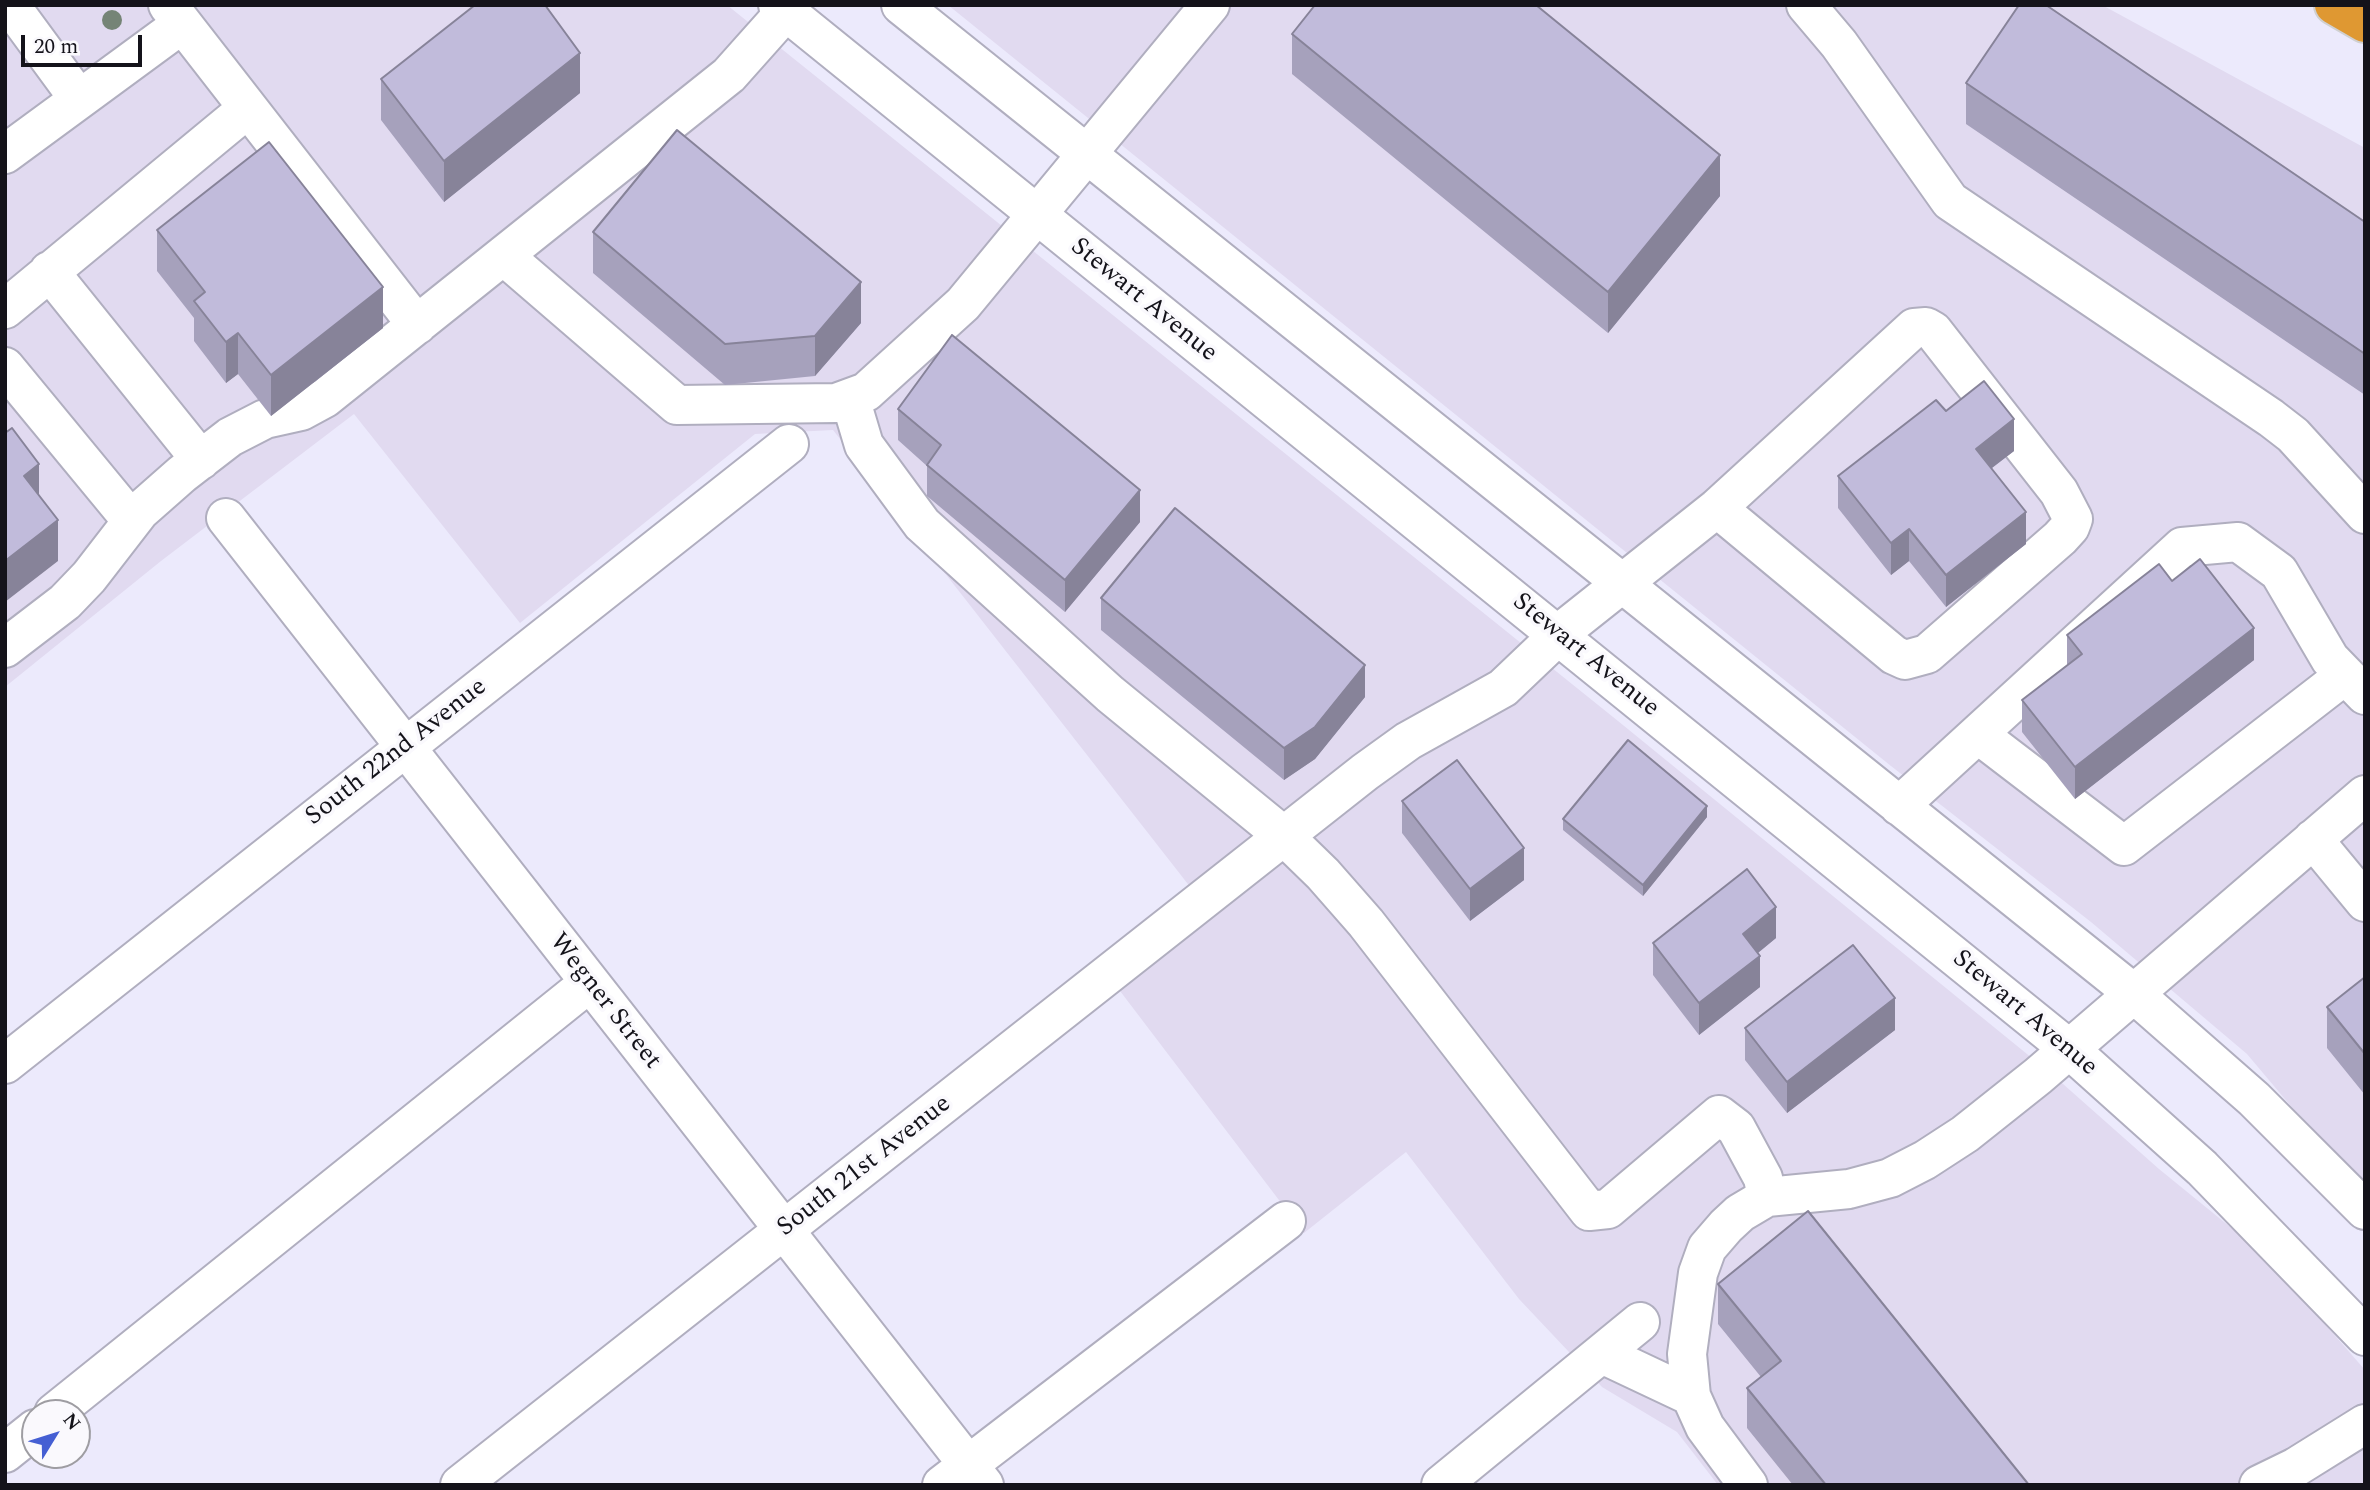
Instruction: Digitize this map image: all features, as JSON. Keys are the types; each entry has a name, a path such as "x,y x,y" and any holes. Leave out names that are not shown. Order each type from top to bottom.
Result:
{"highway":[{"path":"2334,5 2365,23"}],"street":[{"path":"10,5 79,99"},
{"path":"901,5 2132,992 2254,1099 2365,1210"},
{"path":"503,257 677,405 836,403 866,392 963,304 1210,5"},
{"path":"1806,5 1839,44 1950,201 2271,418 2293,435 2365,514"},
{"path":"5,648 65,602 89,577 132,521 201,460 230,437 265,419 301,411 325,398 729,75 782,8"},
{"name":"Stewart Avenue","path":"782,8 2068,1048 2202,1168 2365,1336"},
{"path":"5,154 79,99 175,15 417,325"},
{"path":"5,309 247,109"},
{"path":"49,271 201,460"},
{"name":"South 21st Avenue","path":"460,1485 1394,751 1503,688 1558,635 1717,508 1920,326 1933,331 2059,492 2073,519 2060,538 1927,654 1905,660 1894,655 1717,508"},
{"path":"5,367 132,521"},
{"path":"850,398 864,444 922,524 1278,843 1323,874 1366,923 1589,1211 1608,1209 1720,1115 1736,1128 1763,1178 1768,1197"},
{"name":"South 22nd Avenue","path":"5,1064 789,444"},
{"name":"Wegner Street","path":"226,518 403,748 784,1230 965,1478"},
{"path":"1899,806 2182,547 2238,542 2278,572 2330,659 2355,685 2124,846 1979,735"},
{"path":"1748,1485 1705,1427 1691,1396 1687,1354 1698,1273 1707,1248 1740,1213 1768,1197 1862,1186 1909,1169 1990,1115 2365,796"},
{"path":"2313,839 2365,902"},
{"path":"71,1399 589,983"},
{"path":"965,1478 1286,1221"},
{"path":"1441,1485 1640,1322"},
{"path":"1602,1354 1691,1396"},
{"path":"2259,1485 2365,1424"},
{"path":"5,1452 21,1440"}],"shaded area":[{"path":"5,5 727,5 1618,721 2054,1076 2159,1169 2245,1239 2290,1284 2365,1370 2365,1485 1718,1485 1677,1432 1602,1387 1519,1299 1406,1152 1304,1233 1117,987 1191,888 833,430 755,434 520,623 354,414 161,561 5,687"},
{"path":"948,5 2102,5 2365,148 2365,1183 2295,1111 2247,1054 2091,922 1891,766"}],"building":[{"path":"475,5 545,5 580,53 444,161 381,79"},
{"path":"1315,5 1536,5 1720,155 1608,292 1292,34"},
{"path":"2019,5 2046,5 2365,222 2365,354 1966,83"},
{"path":"677,130 861,282 815,336 725,344 593,232"},
{"path":"269,142 383,287 271,375 238,333 226,342 194,301 205,292 157,230"},
{"path":"952,335 1140,490 1065,580 927,465 941,445 898,409"},
{"path":"1984,381 2014,419 1976,449 2026,512 1946,575 1909,529 1891,543 1838,476 1936,400 1946,411"},
{"path":"12,428 39,464 24,476 58,520 5,561 5,433"},
{"path":"1175,508 1365,665 1315,727 1284,748 1101,598"},
{"path":"2200,559 2254,628 2075,767 2022,700 2082,654 2067,635 2159,564 2172,581"},
{"path":"1628,740 1707,806 1643,885 1563,819"},
{"path":"1457,760 1524,848 1470,889 1402,801"},
{"path":"1747,869 1776,907 1743,934 1760,956 1699,1003 1653,943"},
{"path":"1853,945 1895,998 1787,1082 1745,1028"},
{"path":"2365,977 2365,1054 2327,1007"},
{"path":"1808,1211 2029,1485 1826,1485 1747,1388 1781,1361 1718,1284"}]}
